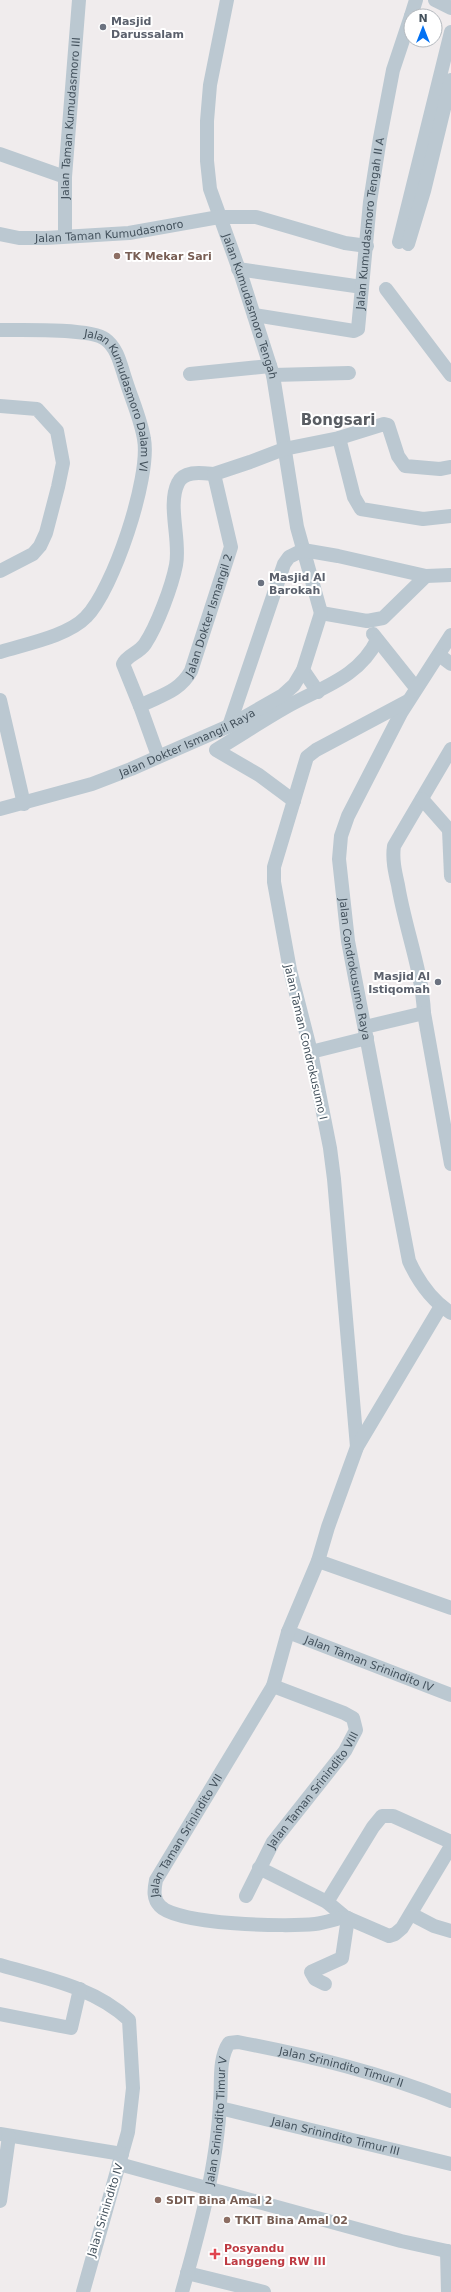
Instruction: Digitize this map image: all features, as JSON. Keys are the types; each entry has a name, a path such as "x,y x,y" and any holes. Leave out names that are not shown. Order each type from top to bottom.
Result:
{"street":[{"name":"Jalan Taman Kumudasmoro III","path":"65,236 65,177 79,0"},
{"name":"Jalan Kumudasmoro Tengah","path":"227,0 210,85 206,121 206,161 210,190 254,316 271,370 303,550 321,613"},
{"path":"435,0 451,8"},
{"path":"451,32 403,245 424,191 451,80"},
{"name":"Jalan Kumudasmoro Tengah II A","path":"254,316 354,331 358,329 380,138 393,70 403,40"},
{"path":"0,154 65,177"},
{"name":"Jalan Taman Kumudasmoro","path":"0,234 19,238 129,233 219,217 256,217 345,243 367,246"},
{"path":"238,269 362,287"},
{"path":"386,289 451,376"},
{"name":"Jalan Kumudasmoro Dalam VI","path":"0,330 71,331 104,338 116,352 144,439 145,461 137,498 114,572 97,605 86,618 71,628 0,652"},
{"path":"190,374 271,370 349,373"},
{"path":"0,406 37,409 57,430 62,463 46,533 40,546 33,554 0,571"},
{"path":"158,756 123,664 144,646 174,574 178,555 174,527 175,491 178,483 185,476 196,473 214,474 284,449 339,438 384,424 388,425 398,456 405,466 440,469 451,467"},
{"path":"339,438 354,497 361,509 423,519 451,516"},
{"name":"Jalan Dokter Ismangil 2","path":"140,706 177,688 184,682 191,671 228,561 232,547 214,474"},
{"path":"229,726 284,564 289,557 303,550 338,556 426,576 451,575"},
{"path":"321,613 367,621 383,618 426,576"},
{"name":"Jalan Dokter Ismangil Raya","path":"0,809 24,804 92,784 229,726 283,695 294,685 303,670 321,613"},
{"path":"367,621 377,640 416,688"},
{"name":"Jalan Condrokusumo Raya","path":"446,1309 418,1282 409,1261 348,941 339,859 341,836 348,816 408,701 451,635"},
{"path":"294,801 259,775 216,750 290,705 340,680 363,663 377,640"},
{"path":"439,654 451,664"},
{"path":"303,670 318,692"},
{"path":"0,700 24,804"},
{"name":"Jalan Taman Condrokusumo I","path":"357,1447 334,1179 311,1052 290,970 274,882 274,867 307,757 316,750 408,701"},
{"path":"451,751 394,846 392,857 401,903 422,988 424,1013 451,1164"},
{"path":"422,799 450,831 451,876"},
{"path":"311,1052 424,1013"},
{"path":"357,1447 446,1309"},
{"name":"Jalan Taman Srinindito VII","path":"347,1918 309,1924 231,1923 177,1914 161,1907 155,1898 156,1880 273,1686 288,1632 318,1561 328,1527 357,1447"},
{"path":"318,1561 451,1608"},
{"name":"Jalan Taman Srinindito IV","path":"288,1632 451,1695"},
{"name":"Jalan Taman Srinindito VIII","path":"246,1896 273,1842 345,1751 356,1730 353,1718 344,1713 273,1686"},
{"path":"259,1868 327,1902 347,1918 389,1936 395,1934 402,1928 450,1850 393,1816 382,1816 373,1827 327,1902"},
{"path":"411,1914 434,1926 451,1931"},
{"path":"325,1984 315,1979 311,1972 342,1958 347,1918"},
{"path":"0,1965 80,1989 113,2008 128,2020 132,2042 134,2088 128,2132 120,2159 208,2188 401,2241 449,2251 448,2292"},
{"path":"0,2014 71,2028 80,1989"},
{"name":"Jalan Srinindito Timur II","path":"229,2043 238,2042 352,2066 420,2088 451,2101"},
{"name":"Jalan Srinindito Timur V","path":"182,2292 208,2188 220,2108 224,2052 229,2043"},
{"name":"Jalan Srinindito Timur III","path":"220,2108 451,2164"},
{"path":"0,2201 4,2135"},
{"name":"Jalan Srinindito IV","path":"4,2135 120,2159 83,2292"},
{"path":"187,2274 264,2292"}],"place":[{"name":"Masjid Darussalam","path":"103,27"},
{"name":"TK Mekar Sari","path":"117,256"},
{"name":"Masjid Al Barokah","path":"261,583"},
{"name":"Masjid Al Istiqomah","path":"438,982"},
{"name":"SDIT Bina Amal 2","path":"158,2200"},
{"name":"TKIT Bina Amal 02","path":"227,2220"},
{"name":"Posyandu Langgeng RW III","path":"215,2254"}],"district":[{"name":"Bongsari","path":"338,420"}]}
